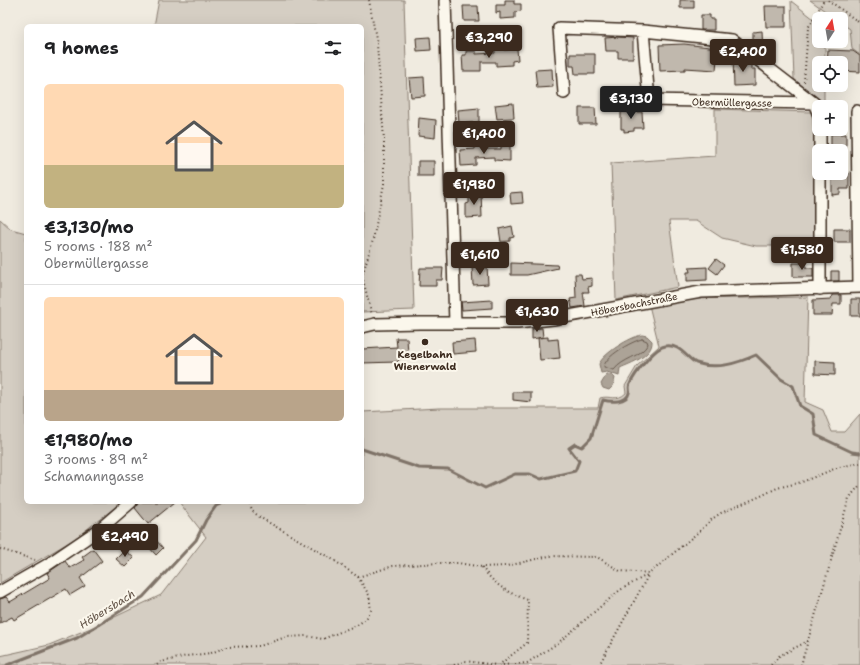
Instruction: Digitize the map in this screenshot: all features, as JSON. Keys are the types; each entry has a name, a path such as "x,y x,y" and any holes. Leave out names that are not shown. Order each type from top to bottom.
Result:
{"street":[{"path":"445,1 455,323"},
{"path":"564,93 559,28 643,31 732,40 812,101"},
{"name":"Obermüllergasse","path":"643,31 649,100 812,103"},
{"name":"Höbersbachstraße","path":"364,327 375,324 518,323 553,319 700,292 860,287 857,111"},
{"path":"820,180 820,289"},
{"path":"0,592 48,565 100,529 129,504"}],"path":[{"path":"364,269 373,240 384,184 384,140 377,44 369,0"},
{"path":"801,93 806,78 808,28 824,0"},
{"path":"828,0 860,23"},
{"path":"364,283 375,324"},
{"path":"503,665 527,664 558,642 620,590 650,573 712,519 721,513 777,488 802,482 839,467 860,463"},
{"path":"801,665 848,498 860,485"},
{"path":"157,665 161,662 187,656 211,653 226,647 260,646 286,636 306,636 324,639 357,625 366,619 371,610 369,595 358,577 332,559 261,518 252,511 250,504"},
{"path":"0,548 48,565"},
{"path":"358,577 393,566 438,563 482,567 507,566 549,556 597,557 620,571 650,573"},
{"path":"454,665 465,661 498,665 527,643 528,600 509,593 488,576 482,567"},
{"path":"599,665 650,573"},
{"path":"771,665 779,656 808,641"}],"shaded area":[{"path":"159,0 404,0 414,310 364,312 364,24 154,24"},
{"path":"810,0 860,0 860,55 852,49 850,29 848,28 848,12 826,12"},
{"path":"791,1 812,18 812,48 825,48 825,56 812,56 812,92 824,92 824,100 820,100 794,79"},
{"path":"715,109 812,112 812,136 814,136 815,144 812,144 812,180 817,180 817,246 756,246 722,238 696,221 669,221 678,287 616,300 611,163 715,156"},
{"path":"0,219 11,229 24,232 24,504 119,504 73,540 0,583"},
{"path":"808,297 805,402 823,410 832,432 844,432 860,414 860,665 0,665 0,656 49,645 98,625 161,595 206,537 181,504 364,504 364,412 439,408 598,408 600,398 616,398 623,396 626,393 625,386 637,366 659,346 649,305 680,299"}],"water":[{"path":"642,335 647,336 652,341 649,351 645,355 620,368 619,376 607,372 601,373 599,364 606,355 624,342"},
{"path":"607,374 612,375 615,378 613,386 609,390 603,388 601,384"}],"building":[{"path":"505,0 514,0 514,4 521,4 521,11 515,12 515,18 500,19 500,12 496,13 496,5 505,5"},
{"path":"680,0 694,0 694,8 680,8"},
{"path":"463,6 478,6 479,21 464,21"},
{"path":"765,6 786,6 786,27 766,27"},
{"path":"701,15 710,15 710,19 714,19 714,30 701,30"},
{"path":"762,31 763,54 753,47 753,32"},
{"path":"430,37 431,50 417,51 416,38"},
{"path":"605,38 633,38 633,58 618,58 618,51 606,51"},
{"path":"684,44 718,48 716,70 685,68 685,70 660,71 659,45"},
{"path":"494,45 503,45 504,50 517,49 518,60 512,61 512,65 496,66 496,62 481,62 481,71 463,71 462,55 466,55 466,51 476,51 476,54 495,53"},
{"path":"828,50 853,51 860,56 860,72 848,71 848,56 828,56"},
{"path":"570,54 595,54 595,74 575,74 574,66 570,66"},
{"path":"733,58 744,58 744,64 751,64 751,69 755,69 755,85 734,86"},
{"path":"552,69 553,87 537,88 535,70"},
{"path":"424,77 425,96 411,97 409,78"},
{"path":"513,103 514,118 497,119 495,105"},
{"path":"479,108 479,122 459,124 458,110"},
{"path":"579,108 595,108 596,124 579,124"},
{"path":"627,109 636,109 636,112 642,112 643,128 634,128 634,131 624,132 624,129 621,129 621,112 628,112"},
{"path":"419,118 436,120 435,138 418,136"},
{"path":"831,136 846,136 846,144 831,144"},
{"path":"510,145 510,161 494,160 494,157 476,158 476,165 461,166 460,150 475,149 475,147 483,146 484,149 501,149 501,146"},
{"path":"418,161 434,161 434,176 418,176"},
{"path":"849,173 849,189 840,189 840,194 832,195 832,180 848,180"},
{"path":"522,192 523,203 511,204 510,193"},
{"path":"469,193 481,193 482,217 466,218 466,204 469,203"},
{"path":"512,226 514,237 510,238 510,241 501,242 499,229"},
{"path":"834,229 850,229 850,242 834,242"},
{"path":"716,259 724,265 717,274 709,268"},
{"path":"511,263 557,265 558,268 527,275 511,275"},
{"path":"793,263 806,263 806,268 813,268 813,277 793,277"},
{"path":"487,266 488,284 473,285 472,267"},
{"path":"707,267 707,280 687,281 687,272 690,272 689,268"},
{"path":"420,268 443,268 442,280 436,280 436,286 419,286"},
{"path":"831,271 839,271 839,281 831,281"},
{"path":"575,274 581,274 582,279 592,278 592,286 588,287 589,292 583,292 585,306 572,308 570,299 576,298"},
{"path":"832,295 841,295 841,304 833,304 832,315 813,315 813,300 831,299"},
{"path":"851,299 860,299 860,316 851,316"},
{"path":"492,300 492,308 462,310 461,302"},
{"path":"542,328 543,337 532,339 532,329"},
{"path":"548,337 548,340 558,339 560,358 540,360 538,338"},
{"path":"396,338 407,338 408,354 400,354 400,359 397,362 364,363 364,349 397,347"},
{"path":"475,340 476,352 453,354 452,342"},
{"path":"815,361 835,362 835,375 815,374"},
{"path":"513,392 531,392 531,402 513,400"},
{"path":"138,504 173,504 148,524 135,508"},
{"path":"154,538 163,548 156,555 147,545"},
{"path":"93,549 102,561 80,578 85,586 70,595 66,589 14,620 12,617 0,623 0,599 6,597 10,602 50,578 47,573 65,561 70,568 84,560 82,557"},
{"path":"125,550 134,558 125,567 116,559"}],"waterway":[{"name":"Höbersbach","path":"364,450 419,468 448,469 485,488 515,474 530,474 541,479 575,471 579,461 569,448 575,444 582,447 591,438 603,400 614,401 625,399 628,396 629,386 632,379 653,353 662,347 673,346 678,348 696,363 712,366 727,365 756,355 781,379 793,386 800,406 813,414 816,435 852,452 860,453"},
{"name":"Höbersbach","path":"7,665 77,638 143,597 196,540 206,520 216,506 220,504"}],"place":[{"name":"Kegelbahn Wienerwald","path":"425,342"}]}
